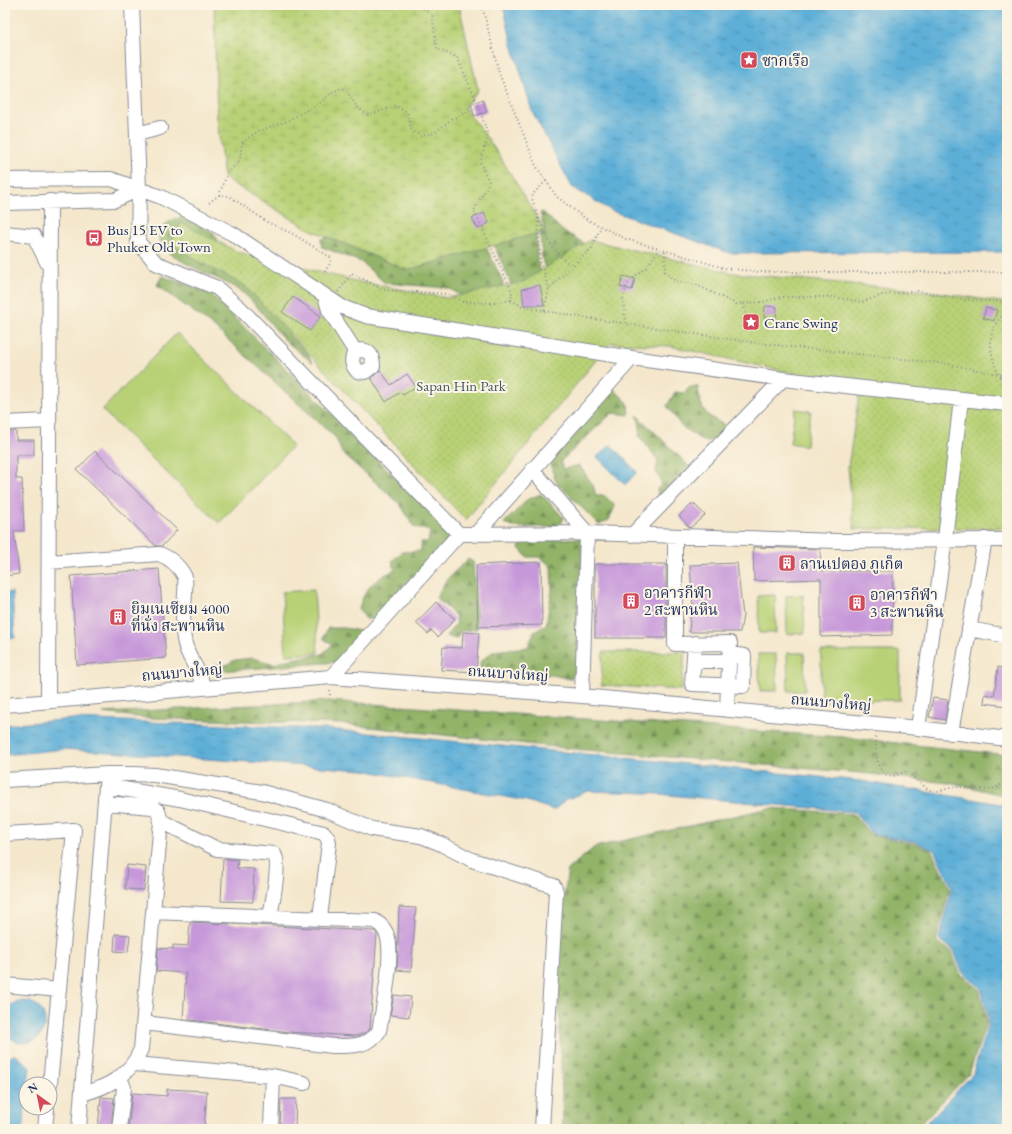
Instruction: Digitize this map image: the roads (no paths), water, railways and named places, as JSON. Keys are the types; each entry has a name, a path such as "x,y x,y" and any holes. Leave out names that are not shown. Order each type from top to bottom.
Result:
{"street":[{"path":"132,5 139,189 138,242 156,263 217,288 241,309 459,534 475,536 587,533 836,541 945,539 1007,540"},
{"path":"137,134 160,128"},
{"path":"5,180 111,178 161,197 233,234 342,307 366,316 632,358 783,379 1007,404"},
{"path":"5,203 115,200 139,189"},
{"path":"48,700 50,201"},
{"path":"5,233 34,236 50,268"},
{"path":"325,296 329,310 355,351"},
{"path":"475,536 532,469 632,358"},
{"path":"632,535 783,379"},
{"path":"918,728 945,539 961,400"},
{"path":"5,423 49,421"},
{"path":"532,469 587,533 582,696"},
{"path":"331,677 459,534"},
{"path":"675,536 675,644 730,643 730,658"},
{"path":"951,732 984,539"},
{"path":"49,562 159,554 167,557 181,570 185,577 183,637 190,659 200,673 203,688"},
{"path":"969,629 1007,636"},
{"path":"694,662 744,656 743,686 692,684 695,643"},
{"name":"ถนนบางใหญ่","path":"5,705 48,700 331,677 582,696 727,709 918,728 1007,739"},
{"path":"727,709 728,686"},
{"path":"5,780 107,780 155,776 262,792 327,810 372,828 420,836 439,843 472,860 554,886 556,892 542,1129"},
{"path":"79,1129 107,780"},
{"path":"107,780 324,833 328,838 329,843 320,918"},
{"path":"82,1094 105,1086 120,1077 134,1064 141,1049 161,821 158,812 152,807 105,803"},
{"path":"161,821 217,849 274,854 276,857 276,867 270,917"},
{"path":"5,834 74,830 51,1076"},
{"path":"144,1023 333,1046 351,1046 366,1043 377,1035 381,1021 388,968 389,943 387,934 382,927 375,922 320,918 153,912"},
{"path":"5,985 59,990"},
{"path":"134,1064 273,1076 304,1083"},
{"path":"271,1129 273,1076"},
{"path":"119,1129 124,1088 120,1077"},
{"path":"45,1129 46,1116"}],"water":[{"path":"503,5 1007,5 1007,252 729,253 612,211 572,187 532,111 512,44"},
{"path":"611,445 637,472 625,485 597,457"},
{"path":"12,592 15,638 5,638 5,593"},
{"path":"73,719 327,729 861,781 1007,805 1007,1129 915,1129 924,1126 973,1074 989,1020 981,988 962,972 954,951 939,939 952,887 934,850 916,842 872,834 855,812 647,793 588,791 565,800 554,810 527,801 363,770 64,749 5,755 5,725"},
{"path":"24,1001 39,1007 45,1022 39,1037 24,1043 9,1037 3,1022 9,1007"},
{"path":"15,1054 30,1067 29,1076 18,1076 18,1116 24,1116 24,1126 20,1129 5,1129 5,1060"}],"place":[{"name":"ซากเรือ","path":"749,60"},
{"name":"Bus 15 EV to Phuket Old Town","path":"94,238"},
{"name":"Crane Swing","path":"751,322"},
{"name":"ลานเปตอง ภูเก็ต","path":"787,563"},
{"name":"อาคารกีฬา 2 สะพานหิน","path":"631,601"},
{"name":"อาคารกีฬา 3 สะพานหิน","path":"857,603"},
{"name":"ยิมเนเซียม 4000 ที่นั่ง สะพานหิน","path":"118,617"}],"park label":[{"name":"Sapan Hin Park","path":"461,385"}]}
